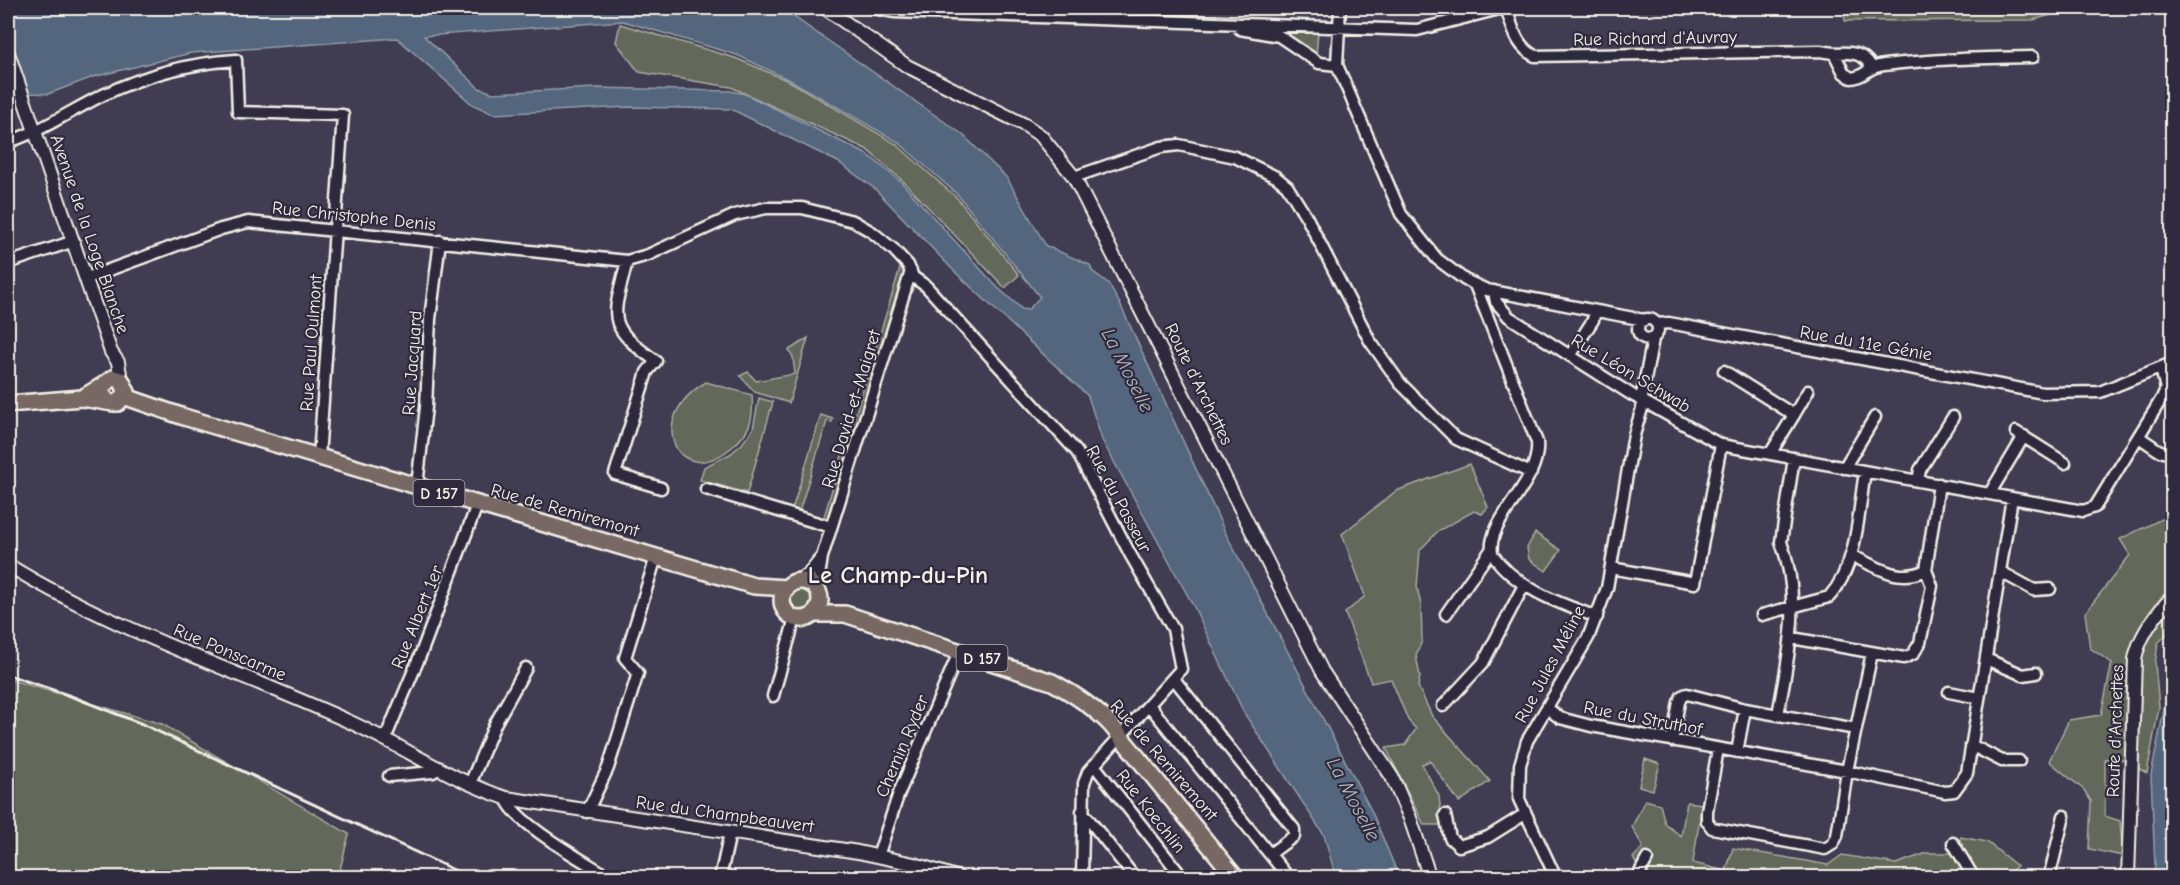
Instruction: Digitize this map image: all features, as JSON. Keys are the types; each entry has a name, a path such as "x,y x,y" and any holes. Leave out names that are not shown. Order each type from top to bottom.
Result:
{"main road":[{"path":"108,402 102,394 110,382"},
{"path":"8,404 82,398 118,403 126,397 127,388 110,382 82,398"},
{"name":"Rue de Remiremont","path":"126,397 477,505 754,586 791,585"},
{"path":"804,581 818,594 815,614 802,620 788,614 783,606 783,596 791,585 804,581"},
{"name":"Rue de Remiremont","path":"754,586 783,606"},
{"name":"Rue de Remiremont","path":"818,594 845,614"},
{"name":"Rue de Remiremont","path":"815,614 845,614 1052,682 1098,711 1236,878"}],"street":[{"name":"Route d'Archettes","path":"825,8 907,66 1005,114 1033,131 1057,153 1074,177 1322,671 1392,777 1410,818 1430,878"},
{"path":"873,8 906,13 1232,26 1416,30 1464,20 1505,8"},
{"path":"1119,8 1123,11 1123,20"},
{"path":"1340,8 1337,27 1337,65 1401,214 1437,259 1475,285 1494,291 1644,320 1651,319 1650,333 1617,315"},
{"path":"1464,8 1464,20"},
{"name":"Rue Richard d'Auvray","path":"1505,8 1518,44 1535,56 1820,51 1855,53 1868,61 1871,66"},
{"path":"1232,26 1279,36 1319,63 1337,65"},
{"name":"Avenue de la Loge Blanche","path":"8,53 111,352 118,362 110,382"},
{"path":"1834,53 1844,73 1851,78 1863,75 1871,66 1939,59 2033,57"},
{"name":"Rue Paul Oulmont","path":"35,130 100,96 142,78 182,68 236,60 238,112 344,115 319,457"},
{"path":"8,142 35,130"},
{"path":"1074,177 1161,147 1179,145 1234,157 1276,177 1287,186 1370,341 1400,383 1456,439 1531,473"},
{"name":"Rue du Passeur","path":"627,261 648,255 735,215 784,207 822,212 853,221 893,249 908,265 911,272 1077,452 1130,554 1173,629 1181,669 1173,679"},
{"name":"Rue Christophe Denis","path":"87,278 240,223 627,261"},
{"path":"8,263 74,241"},
{"name":"Rue Jacquard","path":"417,486 426,407 430,319 440,241"},
{"path":"627,261 616,311 618,327 625,337 656,361 647,372 615,474 662,488"},
{"name":"Rue David-et-Maigret","path":"818,594 822,557 911,272"},
{"path":"1446,614 1491,550 1492,538 1531,473 1538,453 1537,442 1475,285"},
{"name":"Rue Léon Schwab","path":"1494,291 1496,302 1509,317 1642,400 1721,445 2090,510 2095,507 2139,437 2166,389 2161,368"},
{"path":"1570,356 1593,320 1595,311"},
{"name":"Rue du 11e Génie","path":"1650,333 1684,327 2043,393 2100,392 2172,363"},
{"name":"Rue Jules Méline","path":"1556,878 1519,799 1520,765 1526,743 1597,617 1611,568 1642,400 1650,333"},
{"path":"1724,371 1794,414"},
{"path":"1770,454 1808,391"},
{"path":"1844,468 1875,417"},
{"path":"1918,481 1920,470 1953,417"},
{"path":"1990,493 2020,434 2065,463"},
{"path":"2139,437 2158,450 2172,455"},
{"path":"1611,568 1695,583 1721,445"},
{"path":"1778,715 1792,638 1794,606 1786,555 1781,542 1794,458"},
{"path":"1762,615 1829,597 1849,564 1865,472"},
{"path":"1792,638 1904,658 1913,654 1920,643 1932,586 1926,570 1938,484"},
{"path":"706,489 831,527"},
{"path":"2012,498 1971,745 2002,761 2019,761"},
{"name":"Rue Albert 1er","path":"385,739 422,651 477,505"},
{"path":"1491,550 1497,561 1524,585 1597,617"},
{"path":"1851,556 1889,573 1910,577 1926,570"},
{"path":"587,812 608,768 638,673 625,658 656,557"},
{"name":"Rue David-et-Maigret","path":"791,585 808,574 822,557"},
{"name":"Rue Ponscarme","path":"8,565 108,619 385,739 485,791"},
{"path":"2001,572 2034,590 2050,589"},
{"path":"1443,706 1483,663 1524,585"},
{"name":"Route d'Archettes","path":"2128,878 2135,659 2137,648 2149,627 2172,597"},
{"path":"773,696 795,618"},
{"name":"Chemin Ryder","path":"878,856 899,793 960,650"},
{"path":"1718,749 1707,811 1707,821 1712,828 1825,849 1833,844 1837,836 1847,771 1872,652"},
{"path":"1986,659 2023,675 2036,674"},
{"path":"470,784 495,724 526,668"},
{"path":"1082,878 1084,783 1094,765 1173,679 1294,829 1294,836 1270,854"},
{"path":"1949,692 1979,698"},
{"path":"1671,741 1679,702 1686,694 1745,709 1856,729"},
{"path":"1149,705 1289,878"},
{"name":"Rue du Struthof","path":"1547,708 1560,718 1580,723 1847,771 1945,792 1954,791 1967,773 1971,745"},
{"path":"1737,752 1745,709"},
{"name":"Rue Koechlin","path":"1094,765 1183,878"},
{"path":"389,776 433,772 440,768"},
{"name":"Rue du Champbeauvert","path":"485,791 506,798 587,812 878,856 959,878"},
{"path":"506,798 508,805 523,820 569,853 611,878"},
{"path":"1082,811 1135,878"},
{"path":"1444,815 1450,838 1460,846 1488,837 1525,814"},
{"path":"2049,878 2064,816"},
{"path":"720,878 730,833"},
{"path":"1953,843 1974,878"},
{"path":"1638,878 1647,859"}],"green space":[{"path":"1843,8 2076,8 2033,20 1845,21"},
{"path":"620,24 735,58 791,82 896,144 957,198 1019,275 1005,288 904,182 866,149 731,87 639,72 616,42"},
{"path":"1263,30 1318,31 1316,57"},
{"path":"901,265 905,273 881,352 875,350"},
{"path":"808,338 789,403 755,392 740,376 748,372 756,381 795,374 793,357 789,350"},
{"path":"873,357 879,359 855,437 849,435"},
{"path":"706,382 752,395 752,411 747,431 731,448 712,459 696,461 683,456 675,445 672,431 676,414 687,398"},
{"path":"759,398 773,402 747,493 700,480 704,467 730,454 742,444 753,429"},
{"path":"821,415 833,419 832,422 827,421 799,512 792,510"},
{"path":"847,439 853,441 829,522 823,520"},
{"path":"1470,464 1488,507 1482,514 1474,511 1438,531 1420,550 1417,587 1421,605 1422,641 1416,655 1420,677 1418,686 1432,716 1490,781 1459,802 1430,761 1422,764 1439,796 1442,825 1424,825 1386,748 1405,745 1416,729 1408,720 1391,679 1371,683 1345,613 1365,596 1342,534 1396,491"},
{"path":"2172,514 2172,629 2158,643 2155,664 2159,707 2147,773 2118,758 2105,759 2105,816 2120,821 2123,856 2089,849 2091,801 2084,790 2049,761 2069,720 2101,715 2112,663 2090,648 2085,613 2130,555 2120,539"},
{"path":"1535,533 1561,550 1546,571 1529,559 1527,548"},
{"path":"800,589 808,592 811,600 808,608 800,611 792,608 789,600 792,592"},
{"path":"8,679 162,724 349,834 338,877 8,877"},
{"path":"1645,759 1660,764 1653,790 1639,786"},
{"path":"1645,800 1660,804 1665,824 1681,836 1687,802 1702,804 1693,863 1726,871 1733,848 1828,865 1842,855 1896,864 1927,853 1954,853 1961,837 1987,842 2017,866 2007,874 1971,870 1950,878 1644,877 1633,858 1643,847 1632,827"}],"water":[{"name":"La Moselle","path":"8,8 781,8 962,134 1007,178 1046,246 1090,265 1092,271 1108,283 1120,304 1225,532 1372,812 1399,877 1336,877 1324,835 1244,713 1194,607 1102,440 1088,396 956,273 875,189 838,162 731,109 629,107 493,114 472,104 397,38 191,53 93,77 48,94 33,93 14,99 8,105","holes":["623,21 737,55 792,81 898,142 958,195 1040,297 1028,310 1022,309 997,287 902,183 868,155 745,94 730,91 597,88 493,93 479,88 424,36"]},
{"path":"2172,669 2172,877 2152,877 2155,866 2151,775"}],"railway":[{"path":"8,675 71,696 142,724 471,878"}],"district":[{"name":"Le Champ-du-Pin","path":"898,575"}]}
